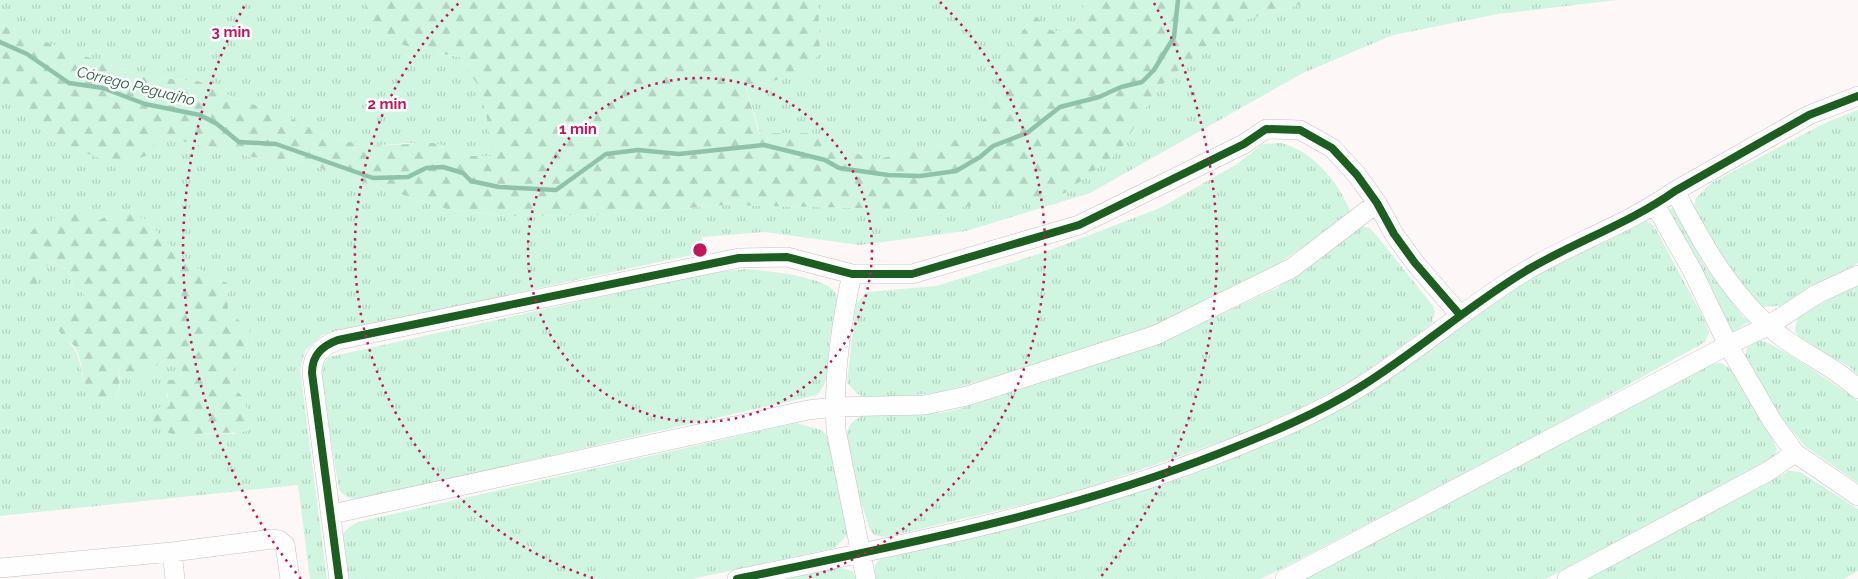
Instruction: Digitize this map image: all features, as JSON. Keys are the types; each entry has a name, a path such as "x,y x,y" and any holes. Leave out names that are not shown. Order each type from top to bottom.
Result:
{"street":[{"path":"737,579 861,553 1091,498 1194,463 1272,432 1360,387 1460,315 1530,269 1655,205 1675,191 1809,115 1858,96"},
{"path":"339,579 332,514 312,373 312,361 327,344 338,340 738,258 787,257 852,274 912,274 1079,224 1244,144 1266,129 1300,130 1332,148 1357,175 1377,203 1394,234 1414,264 1460,315"},
{"path":"1675,191 1702,244 1740,296 1768,326 1787,341 1820,359 1858,389"},
{"path":"332,514 808,410 834,407 925,405 967,396 1156,335 1292,268 1377,203"},
{"path":"1655,205 1692,270 1728,345 1772,421 1795,453 1858,496"},
{"path":"852,274 845,305 834,407 836,430 866,579"},
{"path":"1285,579 1728,345 1768,326 1817,294 1858,275"},
{"path":"1567,579 1767,472 1795,453"},
{"path":"0,568 56,570 172,552 279,540 285,545 290,579"},
{"path":"172,552 175,579"}],"green space":[{"path":"0,0 364,0 367,16 439,54 460,57 483,94 494,156 472,156 453,147 409,143 366,146 344,141 322,134 281,113 239,100 198,81 143,77 24,34 0,22"},
{"path":"364,0 818,0 820,51 806,72 746,88 759,133 812,133 872,160 935,147 972,134 987,115 1006,55 1034,15 1053,32 1085,28 1083,0 1316,0 1234,23 1157,89 1120,151 1065,193 941,210 726,205 598,215 505,216 447,209 295,160 252,157 155,135 153,153 129,162 114,164 73,148 48,134 25,107 0,90 0,22 24,34 143,77 198,81 239,100 281,113 322,134 344,141 366,146 432,143 453,147 472,156 493,156 483,94 460,57 418,50 375,35 367,16"},
{"path":"818,0 1083,0 1085,28 1052,32 1034,15 1006,55 987,115 973,134 935,147 872,160 812,133 760,133 746,87 806,72 820,51"},
{"path":"1316,0 1617,0 1498,14 1393,35 1303,73 1090,193 966,231 860,245 764,232 702,237 705,252 322,335 305,351 300,369 327,579 310,579 298,485 0,516 0,90 25,107 48,134 73,148 155,135 252,157 295,160 447,209 505,216 598,215 726,205 941,210 1119,151 1157,89 1234,23","holes":["75,206 92,224 116,211 153,225 159,236 180,254 188,264 227,283 228,310 249,330 252,342 231,372 232,386 241,395 235,434 173,434 170,406 166,393 181,380 182,367 172,360 160,363 141,379 118,368 120,387 113,405 99,401 91,395 86,386 78,356 73,346 64,338 65,316 77,307 85,294 74,288 68,271 52,262 42,268 37,278 29,252 37,225 51,221"]},
{"path":"1858,110 1858,263 1785,305 1764,307 1757,304 1726,263 1693,211 1696,198 1711,183 1825,123"},
{"path":"1280,143 1303,152 1322,168 1339,189 1350,211 1312,241 1269,270 1155,326 1096,349 937,393 876,398 859,395 847,383 856,304 867,292 936,286 1045,252 1160,208 1237,164 1263,144"},
{"path":"75,206 87,212 92,224 116,211 142,217 153,225 159,236 180,254 188,264 227,283 228,310 249,330 252,342 231,372 232,386 241,395 252,419 247,431 179,435 172,434 158,427 151,420 156,408 170,406 164,380 181,380 182,367 172,360 160,363 141,379 118,369 119,387 113,405 100,402 92,397 87,390 79,355 74,346 65,339 56,326 79,303 85,294 74,288 68,271 52,262 39,275 30,302 28,236 37,225 51,221"},
{"path":"1674,207 1705,266 1743,317 1751,321 1732,332 1666,212"},
{"path":"1645,220 1654,226 1705,321 1709,332 1705,342 1554,426 1260,579 874,579 875,565 881,558 1081,509 1186,477 1318,421 1364,395 1535,275"},
{"path":"1362,226 1370,228 1377,236 1433,306 1435,312 1431,325 1360,376 1299,409 1229,439 1073,493 886,537 874,535 870,530 850,464 848,450 848,429 858,418 862,416 942,413 969,406 1166,340 1277,288"},
{"path":"746,269 798,276 825,284 834,291 837,304 829,344 828,372 824,384 817,395 365,498 351,498 345,496 339,490 321,376 323,365 329,357 708,273"},
{"path":"1858,285 1858,375 1850,367 1799,338 1795,330 1797,319 1803,313"},
{"path":"1759,340 1778,348 1858,401 1858,483 1805,446 1782,419 1745,358 1747,348"},
{"path":"1721,363 1731,369 1773,439 1777,450 1773,459 1546,579 1304,579 1712,364"},
{"path":"796,423 822,430 828,437 849,526 847,535 835,548 692,579 346,579 340,546 341,539 350,527 358,522"},
{"path":"1789,471 1800,472 1858,509 1858,571 1844,579 1585,579"},
{"path":"835,566 852,571 857,579 778,579"}],"waterway":[{"name":"Córrego Peguajho","path":"0,42 27,54 69,83 103,88 145,104 200,115 217,124 239,142 276,144 373,178 408,177 426,168 443,167 463,173 471,181 499,187 556,190 606,154 638,150 679,154 764,145 825,160 839,168 888,175 920,176 956,171 980,157 993,146 1027,133 1060,107 1099,97 1121,87 1142,82 1154,70 1174,37 1178,0"}],"cycle path":[{"path":"737,579 921,540 1042,511 1161,475 1274,431 1327,406 1360,387 1486,297 1529,269 1640,213 1809,115 1858,96"},
{"path":"339,579 312,373 312,367 319,352 327,345 338,340 739,258 787,257 852,274 912,274 1079,225 1244,144 1266,129 1300,130 1332,148 1357,175 1377,203 1394,234 1415,263 1460,315"}]}
